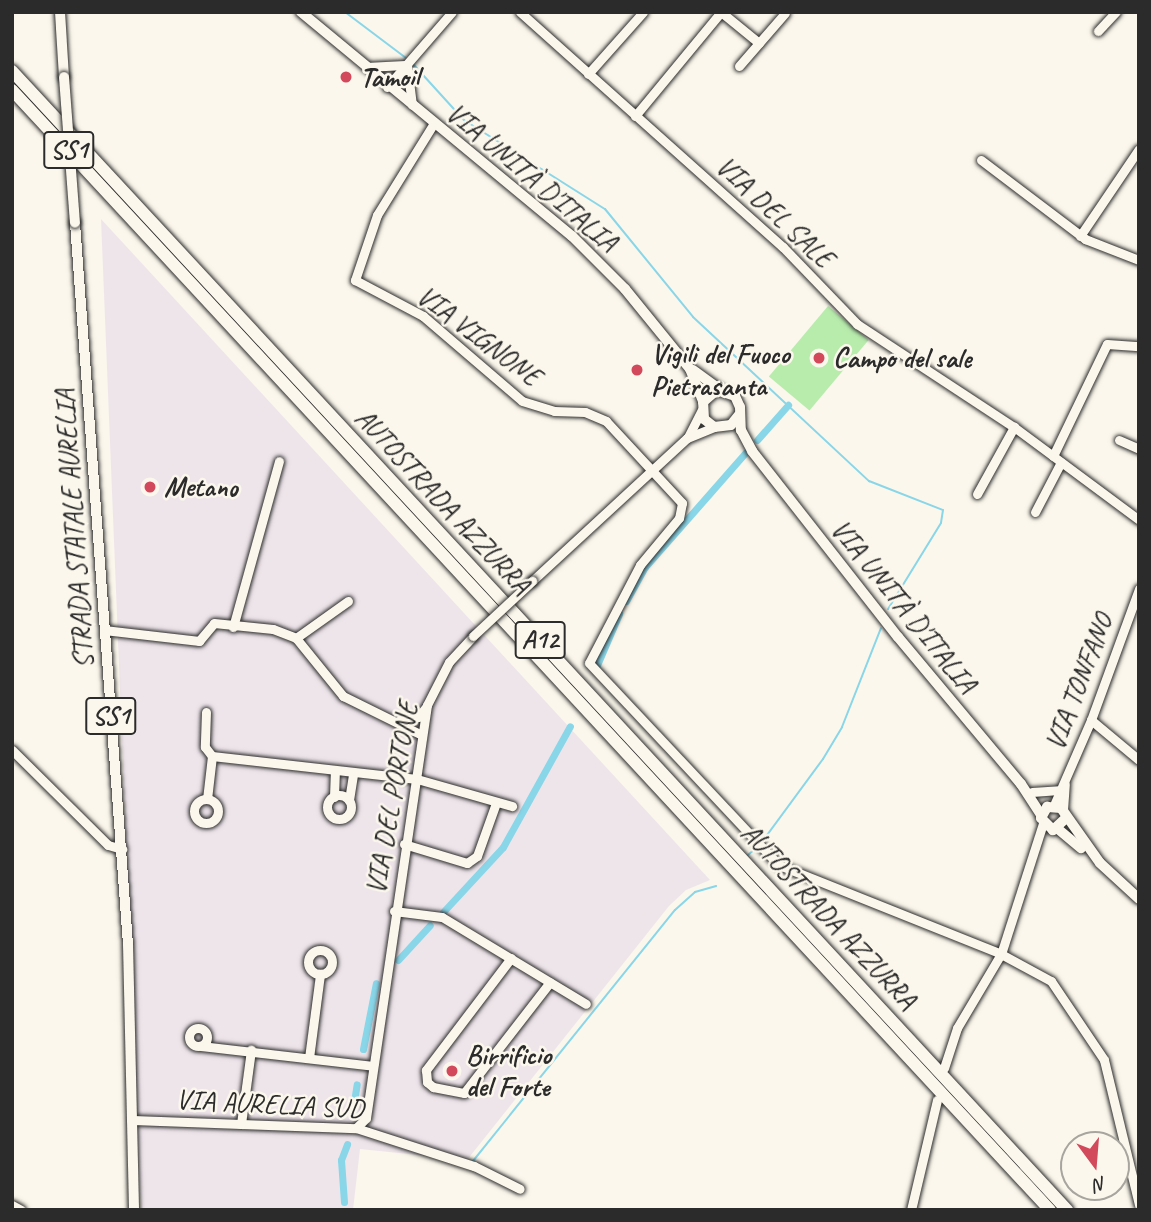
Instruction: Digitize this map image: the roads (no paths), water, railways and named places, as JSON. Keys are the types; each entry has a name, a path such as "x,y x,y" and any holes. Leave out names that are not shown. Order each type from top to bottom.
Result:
{"highway":[{"name":"AUTOSTRADA AZZURRA","path":"12,71 1067,1210"},
{"name":"AUTOSTRADA AZZURRA","path":"12,90 1050,1210"}],"main road":[{"name":"STRADA STATALE AURELIA","path":"60,12 122,849 134,1210"},
{"name":"VIA UNITÀ D'ITALIA","path":"300,12 387,87 572,236 625,289 691,369 702,406"},
{"path":"691,369 737,399 739,415 731,425 716,427"},
{"path":"721,390 702,406 716,427 752,451"},
{"name":"VIA UNITÀ D'ITALIA","path":"739,415 752,451 898,637 1021,784"},
{"path":"1021,784 1058,810 1100,863"},
{"path":"1021,784 1042,819 1138,894"},
{"path":"1042,819 1058,810"},
{"path":"1056,829 1058,810"}],"street":[{"path":"387,87 401,78 407,65 452,12"},
{"path":"588,74 643,12"},
{"path":"635,116 721,12 758,43"},
{"path":"1098,31 1116,12"},
{"path":"739,66 785,13"},
{"name":"VIA DEL SALE","path":"524,14 783,247 858,324 1014,427 1137,517"},
{"path":"363,67 407,65"},
{"path":"407,65 413,106"},
{"name":"VIA VIGNONE","path":"434,123 377,215 355,280 423,316 522,401 554,411 585,412 606,421 652,471"},
{"path":"1080,236 1139,149"},
{"path":"981,160 1080,236 1139,261"},
{"path":"1035,512 1107,344 1139,346"},
{"path":"687,438 702,406"},
{"name":"VIA DEL PORTONE","path":"356,1128 366,1118 394,911 427,705 449,663 473,636 687,438 716,427"},
{"path":"977,494 1014,427"},
{"path":"1119,440 1139,449"},
{"path":"233,626 279,461"},
{"path":"652,471 684,511 640,565 589,663 779,865 1001,954 1051,981 1104,1060 1136,1174 1139,1205"},
{"name":"VIA TONFANO","path":"1032,792 1062,786 1091,720 1139,589"},
{"path":"296,638 348,601"},
{"path":"104,630 200,641 214,623 273,629 296,638 329,684 386,718 422,735"},
{"path":"386,718 408,722 427,705"},
{"path":"206,712 205,747 212,757 207,799"},
{"path":"1091,720 1139,760"},
{"path":"12,750 108,845 122,849"},
{"path":"212,757 416,779 512,806"},
{"path":"335,772 334,797 327,807 336,818 348,814 353,774"},
{"path":"1058,810 1062,786"},
{"path":"334,797 349,800"},
{"path":"404,844 467,863 477,856 496,803"},
{"path":"944,1068 957,1028 1001,954 1039,847 1042,819"},
{"path":"1039,847 1056,829"},
{"path":"394,911 442,916 586,1003"},
{"path":"511,958 426,1070 427,1082 433,1087 464,1093 550,982"},
{"path":"309,1058 320,974"},
{"path":"201,1046 373,1066"},
{"path":"241,1124 251,1050"},
{"path":"911,1210 937,1100"},
{"name":"VIA AURELIA SUD","path":"133,1120 356,1128 474,1166 520,1189"},
{"path":"12,1205 22,1210"}],"waterway":[{"path":"345,12 406,58"},
{"path":"413,64 464,120 605,209 693,317 869,481 943,510 941,523 888,609"},
{"path":"757,440 788,405"},
{"path":"626,601 645,567 745,453"},
{"path":"597,665 619,614"},
{"path":"762,842 823,759 842,727 881,628"},
{"path":"443,912 503,847 570,726"},
{"path":"748,855 756,848"},
{"path":"473,1161 675,910 695,892 716,886"},
{"path":"398,960 430,925"},
{"path":"363,1049 376,983"},
{"path":"352,1114 357,1084"},
{"path":"344,1202 341,1160 347,1144"}],"place":[{"name":"Tamoil","path":"346,77"},
{"name":"Campo del sale","path":"819,358"},
{"name":"Vigili del Fuoco Pietrasanta","path":"637,370"},
{"name":"Metano","path":"150,487"},
{"name":"Birrificio del Forte","path":"452,1071"}]}
